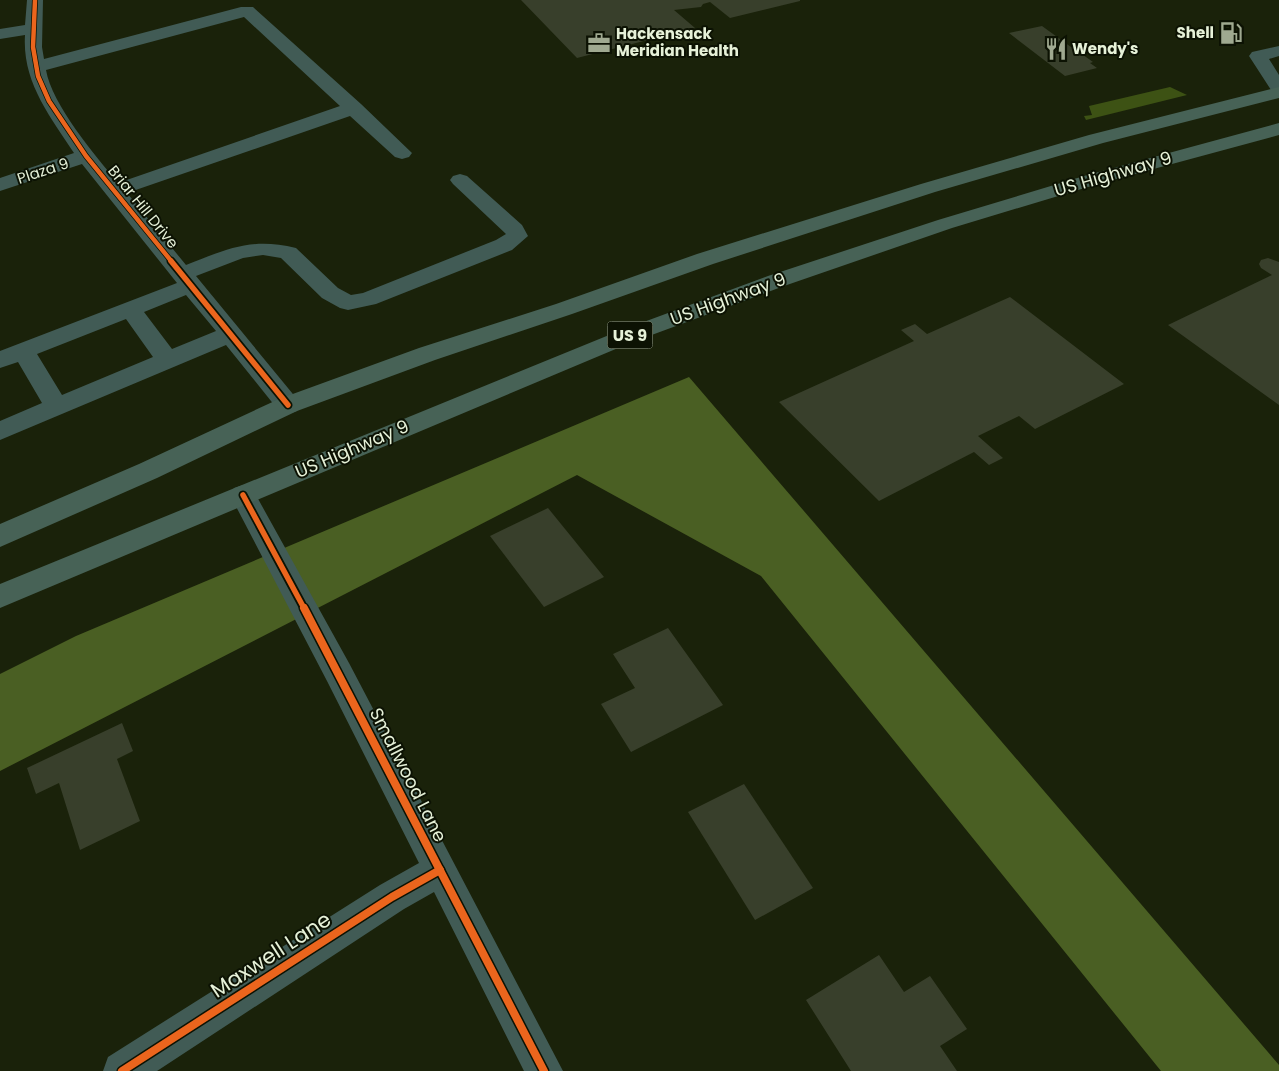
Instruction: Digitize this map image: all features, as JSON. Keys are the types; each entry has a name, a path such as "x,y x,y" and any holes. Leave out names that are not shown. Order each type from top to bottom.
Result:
{"highway":[{"name":"US Highway 9","path":"0,536 148,471 288,405 427,354 564,309 705,259 918,191 1096,139 1279,90"},
{"name":"US Highway 9","path":"0,596 622,338 767,284 945,224 1091,180 1279,129"},
{"path":"1212,146 1279,149"}],"street":[{"name":"Briar Hill Drive","path":"35,0 33,47 38,76 49,101 86,156 288,405"},
{"path":"36,67 241,5 402,153"},
{"path":"0,34 34,29"},
{"path":"1279,51 1258,56 1279,90"},
{"path":"114,191 354,108"},
{"name":"Plaza 9","path":"0,185 86,156"},
{"path":"0,360 130,309 239,252 263,249 288,252 330,292 348,303 368,299 504,245 517,236 515,229 460,180"},
{"path":"130,309 168,360"},
{"path":"0,431 230,334"},
{"path":"23,351 58,407"},
{"name":"Smallwood Lane","path":"243,495 334,665 544,1071"},
{"name":"Maxwell Lane","path":"122,1071 392,897 440,870"}],"green space":[{"path":"1170,87 1187,95 1086,120 1084,116 1092,115 1089,106"},
{"path":"689,377 1279,1065 1279,1071 1161,1071 761,576 577,475 0,771 0,674 76,636"}],"building":[{"name":"Hackensack Meridian Health","path":"521,0 800,1 730,18 710,2 703,4 701,7 674,10 695,28 577,58"},
{"name":"Wendy's","path":"1042,26 1071,47 1077,46 1084,51 1079,52 1093,62 1090,63 1097,68 1065,76 1009,33"},
{"path":"1268,258 1279,262 1279,405 1168,325 1272,275 1261,268 1259,264 1261,260"},
{"path":"1010,297 1124,384 1035,429 1019,416 978,436 1003,458 989,465 974,452 879,501 779,402 914,341 901,330 915,324 927,334"},
{"path":"548,508 604,577 544,607 490,536"},
{"path":"668,628 723,705 631,752 601,704 635,688 613,654"},
{"path":"122,723 133,751 117,759 140,821 80,850 59,783 36,794 27,768"},
{"path":"744,784 813,888 755,920 688,812"},
{"path":"879,955 904,992 930,976 967,1029 940,1046 957,1071 851,1071 806,1000"}],"cycle path":[{"path":"35,0 33,47 38,76 49,101 86,156 288,405"},
{"path":"243,495 338,672 544,1071"},
{"path":"122,1071 392,897 440,870"}],"place":[{"name":"Shell","path":"1231,33"},
{"name":"Hackensack Meridian Health","path":"599,43"},
{"name":"Wendy's","path":"1056,49"}]}
